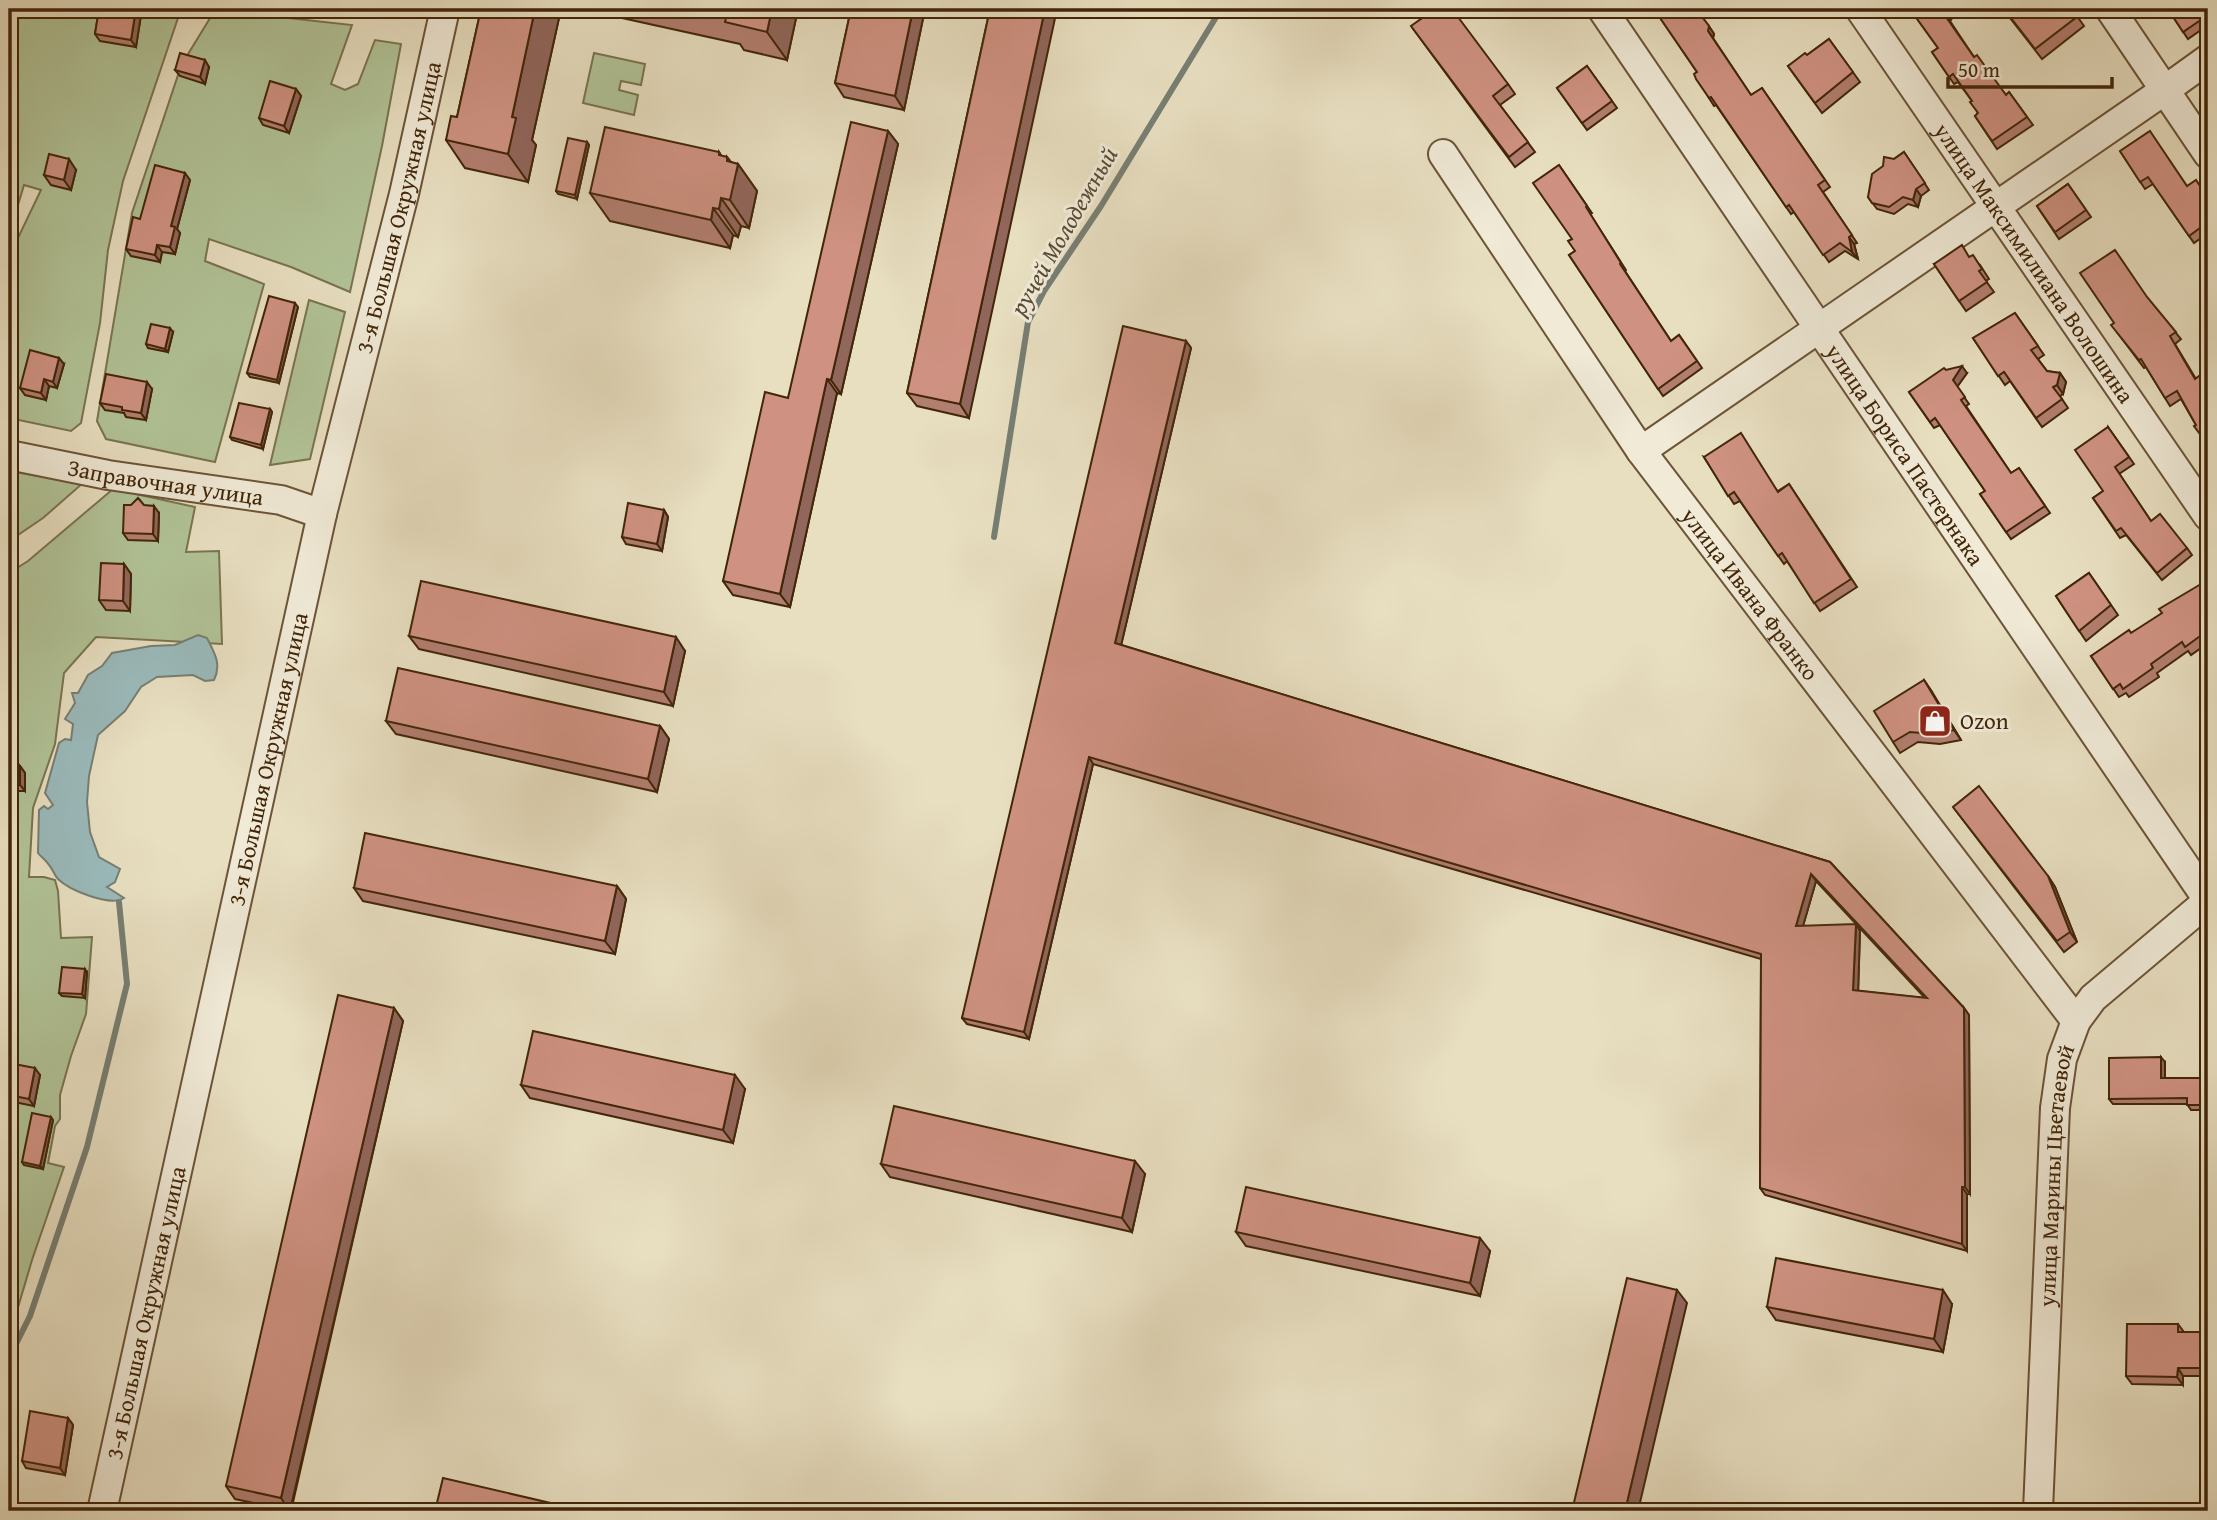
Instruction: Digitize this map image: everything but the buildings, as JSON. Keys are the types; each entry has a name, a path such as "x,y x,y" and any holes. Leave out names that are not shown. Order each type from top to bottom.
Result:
{"street":[{"name":"3-я Большая Окружная улица","path":"102,1511 321,514 404,194 445,9"},
{"name":"улица Бориса Пастернака","path":"1602,9 2208,900"},
{"name":"улица Максимилиана Волошина","path":"1860,9 2208,516"},
{"path":"2110,9 2208,154"},
{"path":"1642,450 2208,59"},
{"name":"улица Ивана Франко","path":"1443,154 1642,450 2076,1021"},
{"name":"Заправочная улица","path":"9,455 108,475 281,500 321,514"},
{"name":"улица Марины Цветаевой","path":"2038,1511 2055,1108 2062,1059 2076,1021 2094,998 2208,900"}],"green space":[{"path":"9,9 181,9 123,181 108,250 100,323 81,423 71,431 9,418 9,276 16,242 41,190 24,185 9,235"},
{"path":"215,10 352,25 331,84 345,90 358,84 375,40 401,44 350,292 291,267 209,239 205,261 264,284 215,462 106,439 97,421 132,213 178,75"},
{"path":"594,53 645,64 641,85 621,81 619,90 638,95 634,115 583,103"},
{"path":"309,300 345,312 310,459 270,465"},
{"path":"9,471 83,483 43,518 9,541"},
{"path":"113,489 195,507 186,552 219,551 222,644 96,637 64,673 55,744 33,808 29,877 55,880 61,938 92,937 86,1014 60,1095 60,1119 55,1126 48,1163 64,1167 9,1338 9,573 28,561"}],"water":[{"path":"198,635 207,638 214,653 217,669 214,680 205,681 193,675 157,677 141,687 125,711 98,735 89,776 87,802 90,832 99,857 120,869 115,882 107,887 124,898 100,899 80,892 58,879 38,853 39,810 53,805 45,793 59,743 65,739 71,740 73,724 65,719 75,703 72,693 78,693 88,675 102,666 112,653 175,645"}],"waterway":[{"name":"ручей Молодежный","path":"994,537 1028,322 1044,291 1101,206 1221,9"},
{"path":"9,1358 30,1316 87,1147 127,984 119,902"}],"place":[{"name":"Ozon","path":"1935,721"}]}
